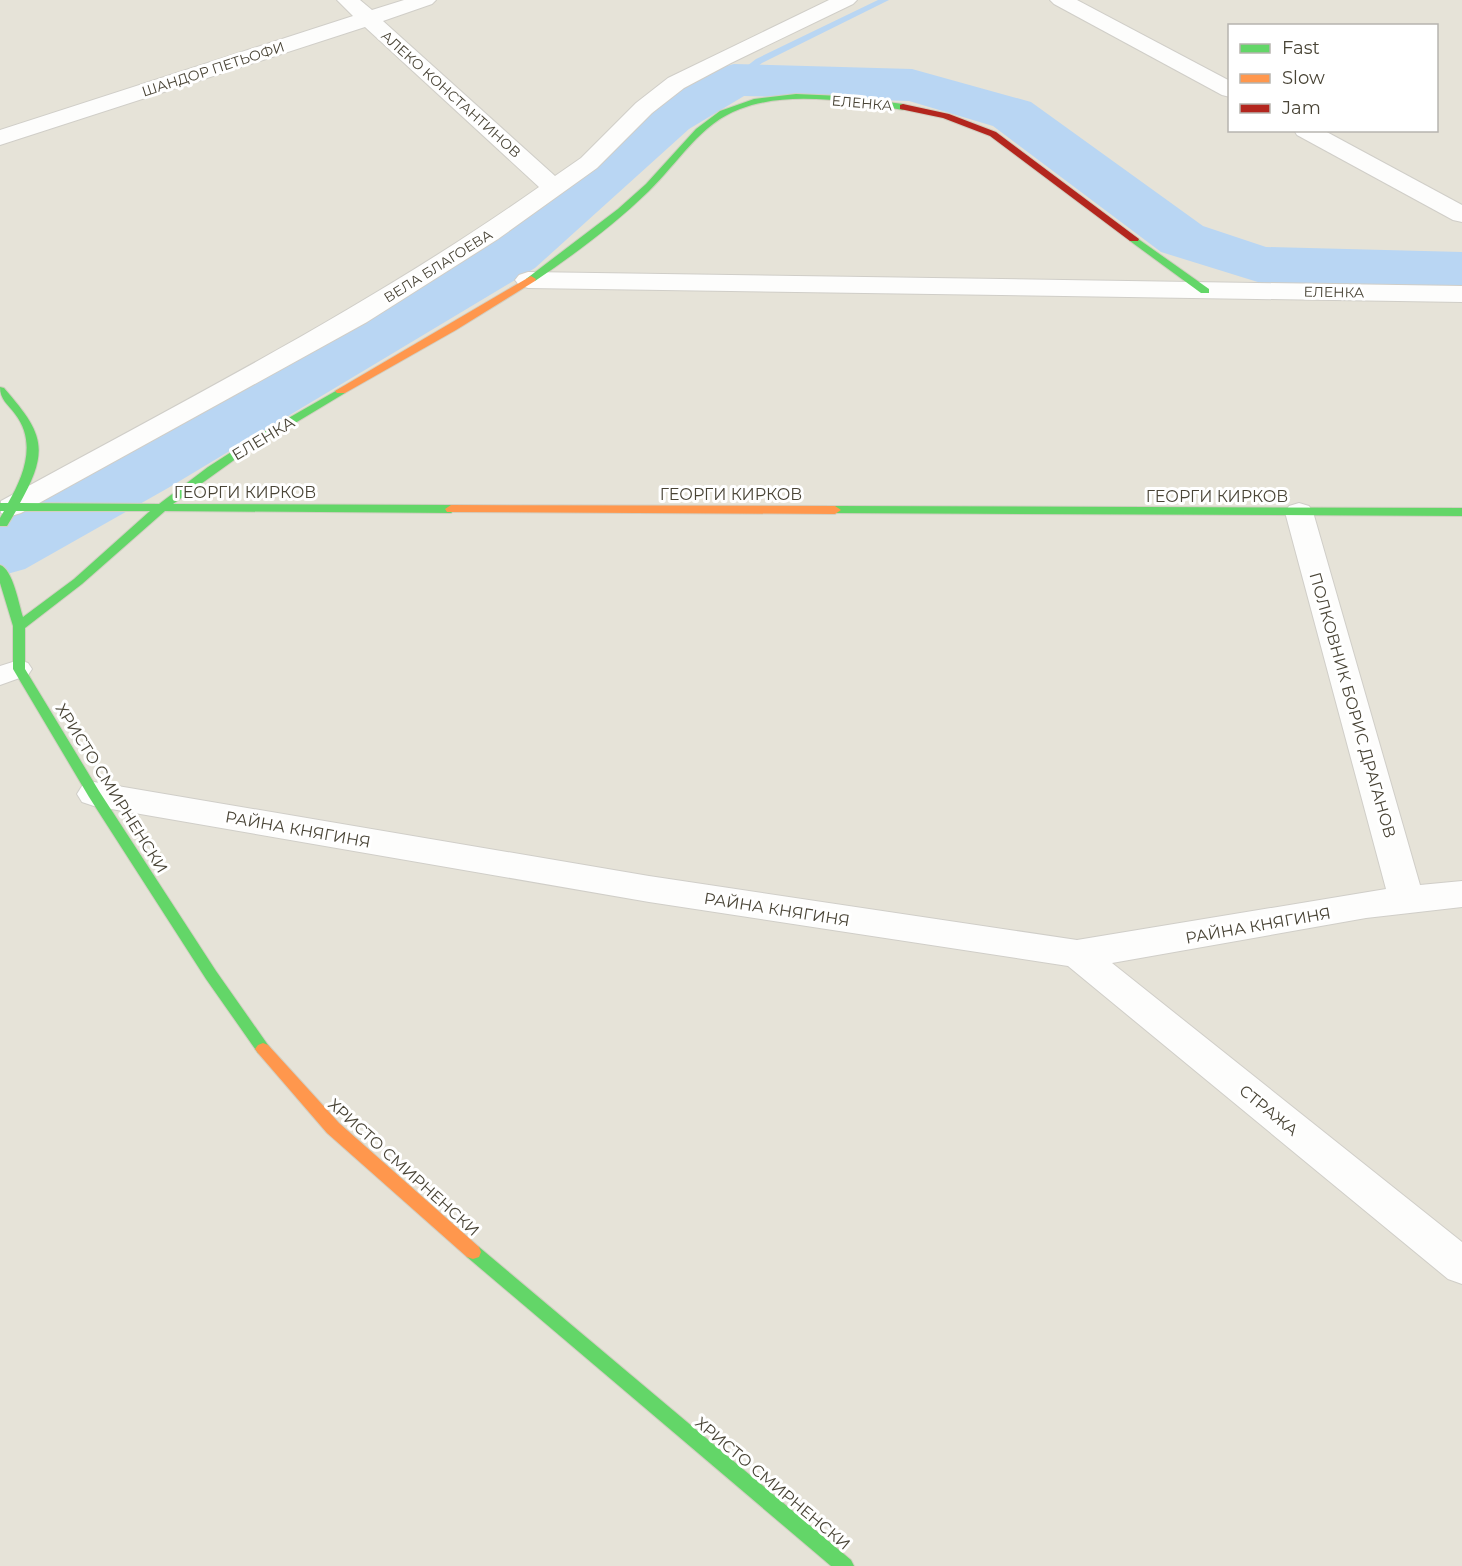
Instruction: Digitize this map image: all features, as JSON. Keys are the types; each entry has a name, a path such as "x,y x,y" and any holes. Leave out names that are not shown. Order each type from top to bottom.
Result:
{"street":[{"name":"АЛЕКО КОНСТАНТИНОВ","path":"348,0 554,188"},
{"name":"ШАНДОР ПЕТЬОФИ","path":"0,138 425,0"},
{"name":"ВЕЛА БЛАГОЕВА","path":"4,514 358,316 489,234 589,163 644,108 676,83 723,58 846,0"},
{"path":"1061,0 1228,89"},
{"name":"ЕЛЕНКА","path":"19,626 52,606 76,587 161,508 237,453 455,326 577,247 626,207 715,118 736,106 759,100 791,98 909,108 940,115 993,134 1205,291"},
{"path":"1309,132 1462,215"},
{"name":"ЕЛЕНКА","path":"528,280 1462,294"},
{"path":"0,390 27,423 35,444 32,470 4,514"},
{"name":"ГЕОРГИ КИРКОВ","path":"4,514 45,507 1462,512"},
{"name":"ПОЛКОВНИК БОРИС ДРАГАНОВ","path":"1299,512 1406,898"},
{"name":"ХРИСТО СМИРНЕНСКИ","path":"0,569 9,589 19,626 9,672 94,794 211,975 266,1054 333,1128 420,1207 845,1566"},
{"name":"РАЙНА КНЯГИНЯ","path":"94,794 649,890 1077,954 1144,945 1406,898 1462,894"},
{"name":"СТРАЖА","path":"1077,954 1462,1266"}],"shaded area":[{"path":"0,0 1462,0 1462,1566 0,1566"}],"waterway":[{"path":"734,80 759,61 885,0"},
{"path":"0,553 144,473 514,255 669,117 734,80 912,85 1012,114 1182,239 1261,265 1462,270"}],"traffic: fast":[{"path":"531,279 607,224 649,186 700,131 723,113 754,102 796,97 863,101 903,107"},
{"path":"1134,239 1205,291"},
{"path":"0,390 27,423 32,436 33,449 28,475 3,523"},
{"path":"19,626 59,597 191,485 254,442 341,391"},
{"path":"0,507 451,509"},
{"path":"835,510 1462,512"},
{"path":"0,569 9,589 19,626 19,669 94,794 211,975 263,1049"},
{"path":"473,1252 845,1566"}],"traffic: slow":[{"path":"341,391 452,328 531,279"},
{"path":"451,509 835,510"},
{"path":"263,1049 333,1128 473,1252"}],"traffic: jam":[{"path":"903,107 946,116 993,134 1134,239"}]}
